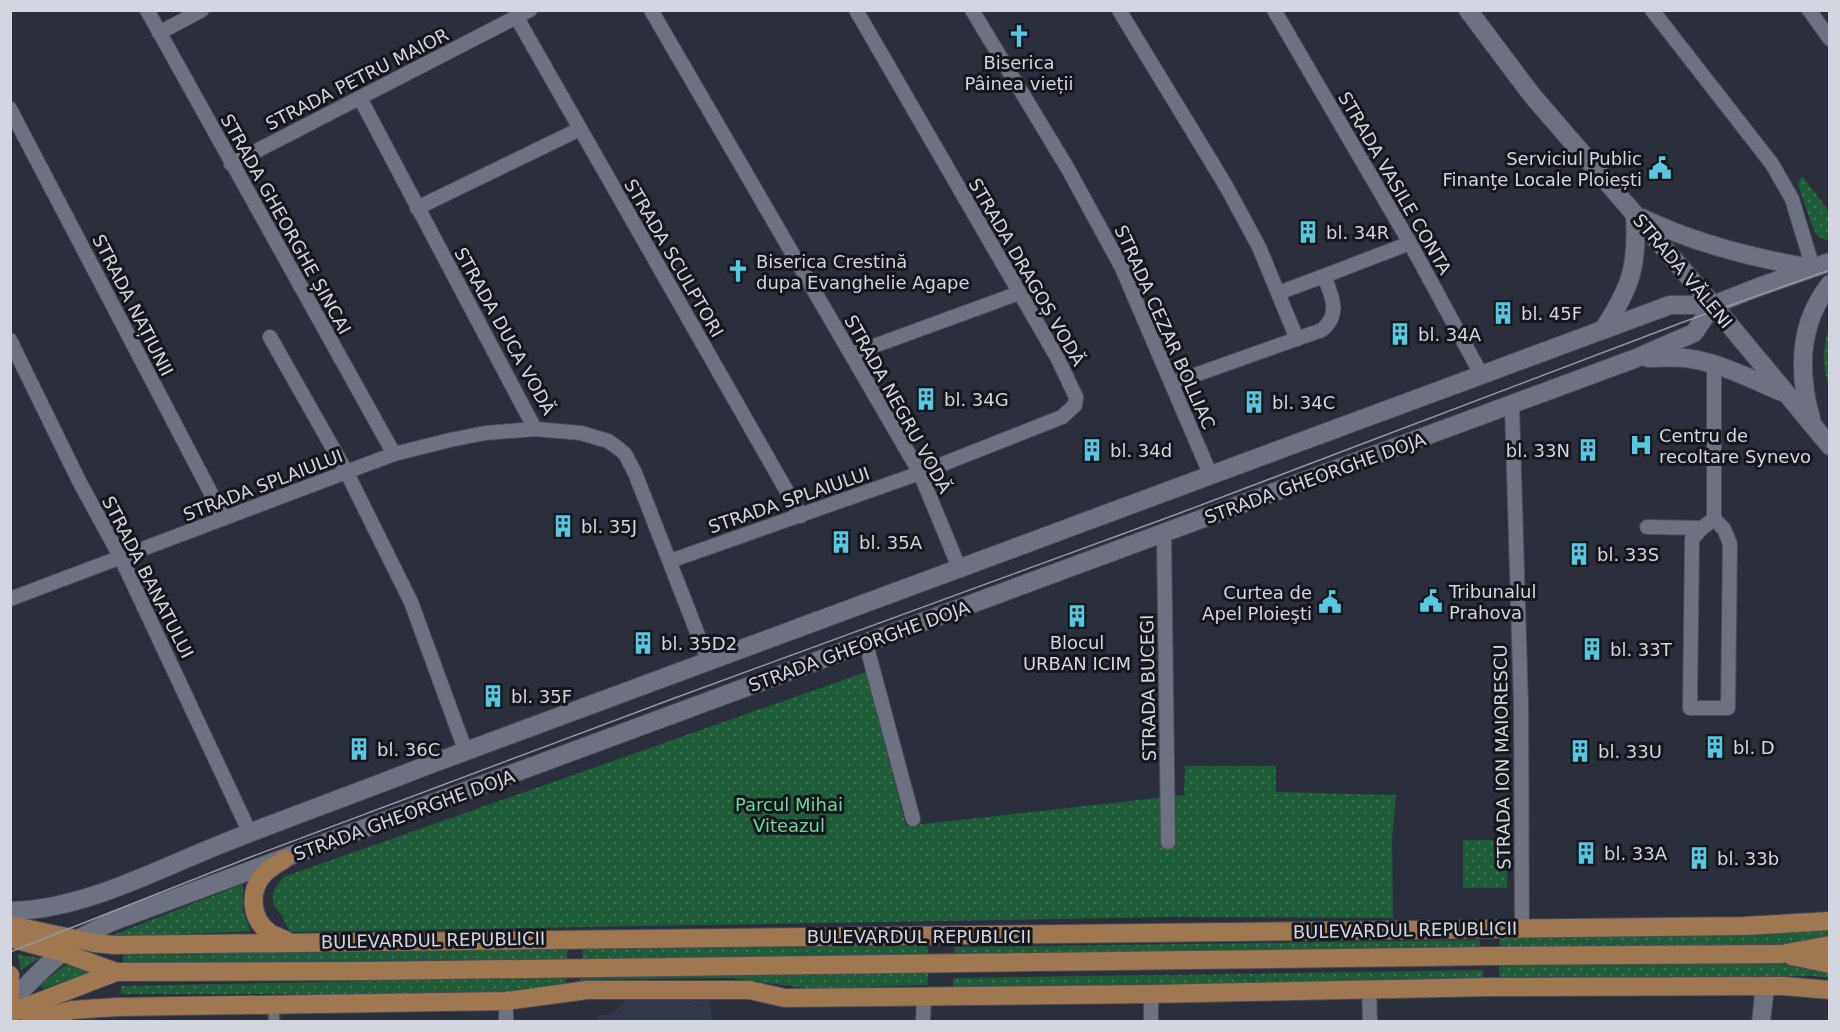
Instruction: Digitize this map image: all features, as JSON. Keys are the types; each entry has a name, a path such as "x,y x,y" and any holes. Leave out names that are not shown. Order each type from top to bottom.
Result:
{"main road":[{"name":"STRADA VĂLENI","path":"1468,10 1538,102 1830,446"},
{"path":"1603,330 1617,309 1632,276 1637,247 1635,215 1713,246 1821,265"},
{"name":"STRADA GHEORGHE DOJA","path":"10,911 36,911 63,905 115,887 250,833 466,752 1670,305 1713,306 1821,265"},
{"path":"1814,427 1803,386 1803,351 1812,313 1821,295 1830,284"},
{"name":"STRADA GHEORGHE DOJA","path":"11,1006 61,952 78,939 111,922 1512,406 1694,333 1713,306"},
{"path":"1634,359 1685,358 1714,365 1786,393"},
{"path":"285,859 264,874 255,887 253,904 257,918 269,932 289,942"},
{"name":"BULEVARDUL REPUBLICII","path":"10,925 114,945 1744,926 1830,921"},
{"name":"BULEVARDUL REPUBLICII","path":"10,938 61,952 116,972"},
{"name":"BULEVARDUL REPUBLICII","path":"11,1006 116,972 1781,954 1830,945"},
{"name":"BULEVARDUL REPUBLICII","path":"1781,954 1830,964"},
{"path":"10,975 11,1006"},
{"path":"1761,1022 1765,986"},
{"path":"29,1022 72,1010 117,1007 274,1013 506,1001 586,990 749,990 784,998 1369,989 1765,986 1830,990"}],"street":[{"name":"STRADA GHEORGHE ȘINCAI","path":"147,10 394,454"},
{"path":"159,33 202,10"},
{"name":"STRADA PETRU MAIOR","path":"231,164 530,10"},
{"name":"STRADA NEGRU VODĂ","path":"651,10 920,472 960,570"},
{"name":"STRADA DRAGOȘ VODĂ","path":"856,10 1020,293 1076,397 1075,405 1062,417 920,472"},
{"name":"STRADA CEZAR BOLLIAC","path":"972,10 1068,169 1122,268 1211,476"},
{"path":"1119,10 1206,151 1259,247 1297,339"},
{"name":"STRADA VASILE CONTA","path":"1274,10 1410,243 1481,374"},
{"path":"1652,10 1778,174 1792,199 1821,265"},
{"path":"1809,10 1830,39"},
{"name":"STRADA SCULPTORI","path":"517,18 801,516"},
{"name":"STRADA DUCA VODĂ","path":"360,98 535,429 597,436 625,454 635,472 709,663"},
{"name":"STRADA NAȚIUNII","path":"10,109 224,518"},
{"path":"417,208 580,129"},
{"path":"1278,293 1410,243"},
{"path":"1172,383 1322,330 1329,324 1334,311 1332,297 1324,276"},
{"path":"852,354 1020,293"},
{"path":"270,338 347,473 411,602 466,752"},
{"name":"STRADA BANATULUI","path":"10,339 79,481 121,558 250,833"},
{"path":"1714,365 1714,519 1724,529 1730,544 1728,708 1690,708 1692,539 1714,519"},
{"name":"STRADA ION MAIORESCU","path":"1512,406 1521,704 1522,929"},
{"name":"STRADA SPLAIULUI","path":"10,598 394,454 473,436 535,429"},
{"name":"STRADA SPLAIULUI","path":"670,561 920,472"},
{"path":"1647,528 1702,528"},
{"name":"STRADA BUCEGI","path":"1164,534 1168,842"},
{"path":"866,644 913,819"},
{"path":"1369,989 1370,1022"},
{"path":"1151,994 1151,1022"},
{"path":"923,1022 924,996"},
{"path":"506,1001 506,1022"}],"shaded area":[{"path":"692,995 692,1001 708,1000 711,1004 711,1021 598,1022 598,1015 610,1015 630,997"}],"green space":[{"path":"1802,176 1829,211 1829,241 1817,236 1811,223 1798,184"},
{"path":"1829,329 1830,385 1825,371 1824,357"},
{"name":"Parcul Mihai Viteazul","path":"866,672 906,826 1184,795 1185,766 1276,766 1276,792 1396,795 1392,840 1393,918 1173,917 290,932 273,905 273,891 283,877"},
{"path":"1463,840 1508,840 1507,888 1463,888"},
{"path":"243,884 243,912 251,931 105,938"},
{"path":"1830,930 1829,939 1774,948 1500,950 1499,937"},
{"path":"1480,940 1480,953 953,959 955,947"},
{"path":"927,942 928,954 582,961 583,945"},
{"path":"567,948 567,961 123,965 123,954"},
{"path":"17,954 40,958 21,970"},
{"path":"1726,961 1799,964 1830,971 1829,978 1813,976 1499,980 1499,966"},
{"path":"75,962 95,968 88,973 43,989 40,985 65,965"},
{"path":"1483,970 1483,982 953,990 953,978"},
{"path":"928,972 928,985 812,989 731,978 580,980 581,975"},
{"path":"567,977 566,984 480,994 121,994 121,986"}],"tram line":[{"path":"10,952 248,858 672,699 1180,513 1686,321 1830,270"}],"place":[{"name":"Biserica Pâinea vieții","path":"1019,36"},
{"name":"Serviciul Public Finanţe Locale Ploiești","path":"1660,168"},
{"name":"bl. 34R","path":"1308,232"},
{"name":"Biserica Crestină dupa Evanghelie Agape","path":"738,271"},
{"name":"bl. 45F","path":"1503,313"},
{"name":"bl. 34A","path":"1400,334"},
{"name":"bl. 34G","path":"926,399"},
{"name":"bl. 34C","path":"1254,402"},
{"name":"Centru de recoltare Synevo","path":"1641,445"},
{"name":"bl. 34d","path":"1092,450"},
{"name":"bl. 33N","path":"1588,450"},
{"name":"bl. 35J","path":"563,526"},
{"name":"bl. 35A","path":"841,542"},
{"name":"bl. 33S","path":"1579,554"},
{"name":"Tribunalul Prahova","path":"1431,601"},
{"name":"Curtea de Apel Ploieşti","path":"1330,602"},
{"name":"Blocul URBAN ICIM","path":"1077,616"},
{"name":"bl. 35D2","path":"643,643"},
{"name":"bl. 33T","path":"1592,649"},
{"name":"bl. 35F","path":"493,696"},
{"name":"bl. D","path":"1715,747"},
{"name":"bl. 36C","path":"359,749"},
{"name":"bl. 33U","path":"1580,751"},
{"name":"bl. 33A","path":"1586,853"},
{"name":"bl. 33b","path":"1699,858"}]}
